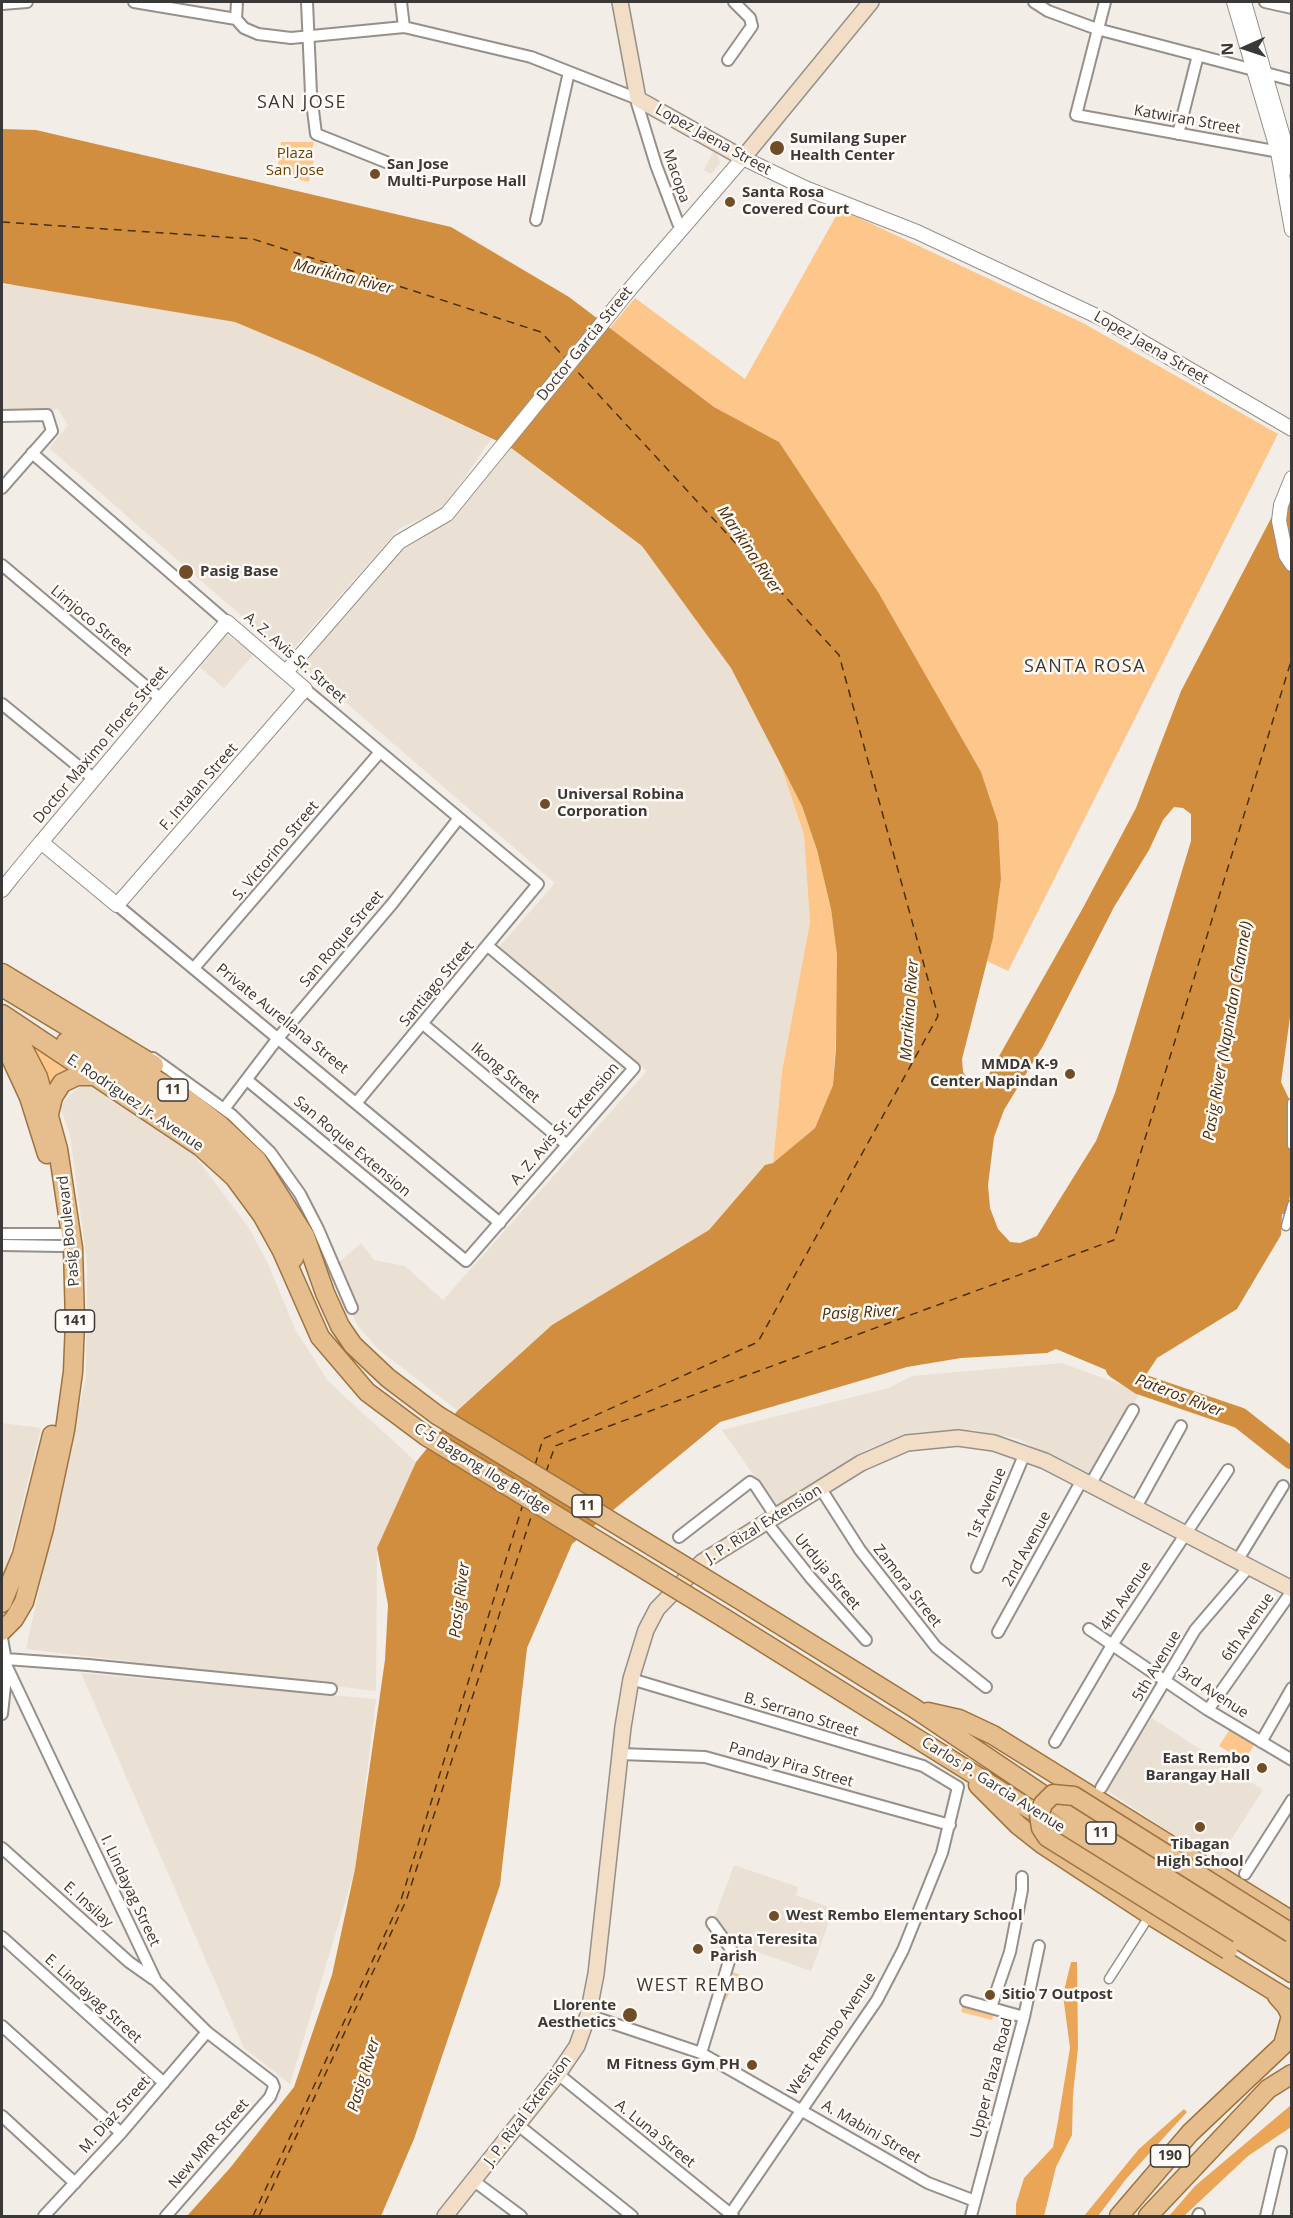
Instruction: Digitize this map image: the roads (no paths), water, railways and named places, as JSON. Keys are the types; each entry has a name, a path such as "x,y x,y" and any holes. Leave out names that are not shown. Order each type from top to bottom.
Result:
{"main road":[{"path":"620,2 638,101"},
{"name":"Doctor Garcia Street","path":"743,158 871,2"},
{"name":"Lopez Jaena Street","path":"638,101 743,158"},
{"path":"718,144 741,145 759,138"},
{"path":"2,973 106,1033 190,1088 264,1156 293,1197 311,1231 325,1293"},
{"name":"11","path":"2,987 183,1096 220,1125 257,1160 305,1236 325,1293"},
{"name":"11","path":"3,1011 176,1108 246,1168 275,1208 285,1228 292,1247 305,1303"},
{"name":"E. Rodriguez Jr. Avenue","path":"3,1011 201,1147 234,1177 262,1215 305,1303"},
{"name":"Pasig Boulevard","path":"2,1632 24,1602 60,1460 73,1372 75,1322 73,1248 63,1173 38,1077 3,1011"},
{"name":"Pasig Boulevard","path":"2,1039 17,1069 42,1136 52,1178 61,1240 64,1351 57,1411 22,1555 2,1603"},
{"path":"49,1114 53,1097 62,1083 77,1076 104,1080"},
{"name":"C-5 Bagong Ilog Bridge","path":"325,1293 340,1326 353,1345 388,1378 437,1415 737,1598"},
{"name":"C-5 Bagong Ilog Bridge","path":"305,1303 320,1337 337,1359 368,1392 426,1437 724,1618"},
{"name":"J. P. Rizal Extension","path":"446,2217 558,2074 577,2046 588,2015 596,1974 620,1754 631,1679 649,1623 666,1598 702,1562 861,1463 913,1442 958,1438 994,1443 1025,1453 1086,1482 1292,1590"},
{"name":"Carlos P. Garcia Avenue","path":"737,1598 914,1708 1094,1829 1292,1953"},
{"name":"Carlos P. Garcia Avenue","path":"724,1618 1292,1973"},
{"path":"914,1708 959,1719 993,1735 1292,1921"},
{"path":"938,1750 1042,1844 1150,1915 1292,2002"},
{"path":"1291,1933 1074,1796 1053,1794 1043,1804 1039,1815 1041,1828 1047,1836 1234,1954 1292,1983"},
{"path":"1234,1954 1269,1988"},
{"name":"190","path":"1119,2217 1190,2133 1287,2045 1291,2016 1286,2006 1269,1988"},
{"name":"190","path":"1148,2217 1268,2089 1292,2074"}],"street":[{"path":"2,4 27,2"},
{"path":"134,2 236,19 237,2"},
{"path":"307,2 311,36 311,94 316,134 386,162"},
{"path":"401,2 404,27"},
{"path":"728,60 752,26 750,18 734,2"},
{"path":"1034,2 1048,11 1096,29 1292,80"},
{"path":"1096,29 1105,2"},
{"path":"1234,2 1292,168"},
{"path":"1244,2 1260,72"},
{"path":"1266,2 1292,8"},
{"name":"Lopez Jaena Street","path":"236,19 244,28 258,34 291,38 404,27 531,57 638,101"},
{"name":"Katwiran Street","path":"1096,29 1076,115 1286,153"},
{"path":"1178,134 1198,56"},
{"path":"536,220 569,72"},
{"name":"Macopa","path":"638,101 656,165 678,223"},
{"path":"1286,153 1292,230"},
{"name":"Lopez Jaena Street","path":"743,158 805,188 917,232 1103,319 1292,429"},
{"name":"Doctor Garcia Street","path":"286,672 399,542 447,514 630,289 743,158"},
{"path":"2,416 47,415 52,431 2,488"},
{"name":"A. Z. Avis Sr. Street","path":"32,453 305,689 538,884"},
{"path":"1292,478 1281,506 1280,521 1286,555 1292,564"},
{"name":"Limjoco Street","path":"2,565 161,699"},
{"name":"Doctor Maximo Flores Street","path":"2,890 227,622"},
{"name":"F. Intalan Street","path":"117,905 305,689"},
{"path":"2,704 94,779"},
{"name":"S. Victorino Street","path":"194,968 380,752"},
{"name":"San Roque Street","path":"247,1080 278,1038 392,904 459,818"},
{"name":"Private Aurellana Street","path":"41,842 500,1223"},
{"name":"Santiago Street","path":"357,1102 489,947 538,884"},
{"name":"A. Z. Avis Sr. Extension","path":"466,1262 634,1068 489,947"},
{"name":"Ikong Street","path":"423,1024 567,1145"},
{"path":"106,1033 120,1036 224,1109 270,1152 300,1194 318,1229 352,1308"},
{"path":"224,1109 247,1080"},
{"name":"San Roque Extension","path":"247,1080 466,1262"},
{"path":"1292,1103 1292,1145"},
{"path":"1286,1226 1292,1205"},
{"path":"2,1234 61,1240"},
{"path":"2,1245 61,1240"},
{"name":"2nd Avenue","path":"998,1632 1086,1482 1132,1410"},
{"path":"1134,1509 1181,1426"},
{"name":"1st Avenue","path":"977,1567 1025,1453"},
{"name":"4th Avenue","path":"1055,1742 1112,1646 1228,1470"},
{"name":"Urduja Street","path":"679,1536 750,1482 755,1485 771,1520 810,1578 866,1640"},
{"name":"5th Avenue","path":"1101,1788 1195,1630 1243,1564 1283,1486"},
{"name":"Zamora Street","path":"821,1489 860,1550 936,1647 986,1687"},
{"name":"6th Avenue","path":"1208,1710 1292,1590"},
{"name":"3rd Avenue","path":"1089,1629 1208,1710 1292,1760"},
{"path":"2,1638 6,1663 2,1714"},
{"path":"6,1663 331,1689"},
{"name":"I. Lindayag Street","path":"6,1663 156,1981 207,2032 272,2082 275,2090"},
{"name":"B. Serrano Street","path":"631,1679 923,1766 958,1787"},
{"path":"1261,1742 1292,1688"},
{"name":"Panday Pira Street","path":"620,1754 705,1757 950,1825"},
{"name":"West Rembo Avenue","path":"731,2216 800,2109 877,2000 903,1950 933,1881 950,1825 958,1787"},
{"path":"1245,1874 1292,1800"},
{"name":"E. Insilay","path":"2,1848 129,1962 156,1981"},
{"path":"991,2007 1010,1952 1022,1890 1022,1877"},
{"path":"1108,1978 1150,1915"},
{"path":"701,2053 730,1958 730,1949 712,1923"},
{"name":"E. Lindayag Street","path":"2,1937 164,2083"},
{"name":"Upper Plaza Road","path":"971,2217 1024,2017 1039,1946"},
{"path":"966,2001 1024,2017"},
{"name":"A. Mabini Street","path":"588,2015 701,2053 928,2183 975,2201"},
{"path":"2,2026 121,2133"},
{"name":"M. Diaz Street","path":"44,2217 121,2133 207,2032"},
{"name":"A. Luna Street","path":"558,2074 731,2216"},
{"name":"New MRR Street","path":"166,2217 275,2090"},
{"path":"2,2116 75,2184"},
{"path":"518,2125 632,2217"},
{"path":"1266,2217 1281,2152"},
{"path":"474,2181 521,2217"}],"water":[{"path":"2,129 36,130 451,227 569,297 714,407 779,442 878,592 981,772 998,823 1001,879 993,938 962,1059 963,1072 970,1082 985,1081 1084,906 1136,808 1181,691 1291,480 1292,1003 1281,1082 1290,1101 1290,1195 1287,1214 1282,1214 1281,1235 1237,1309 1157,1358 1140,1384 1056,1349 1047,1353 961,1358 907,1367 720,1422 572,1544 527,1648 500,1885 414,2139 381,2216 187,2216 230,2168 294,2087 332,1975 355,1869 385,1660 388,1605 377,1548 416,1462 458,1410 552,1325 709,1230 765,1165 773,1163 815,1128 833,1085 836,1048 837,955 831,909 817,850 802,806 731,668 642,546 510,447 316,356 235,322 2,283","holes":["1174,807 1183,808 1191,814 1191,841 1115,1093 1096,1141 1037,1236 1020,1243 1010,1242 998,1229 990,1208 988,1185 994,1137 1004,1110 1043,1046 1114,907 1149,850 1163,820"]}],"waterway":[{"name":"Pateros River","path":"1116,1368 1140,1384 1240,1418 1292,1459"}],"place":[{"name":"Sumilang Super Health Center","path":"777,148"},
{"name":"San Jose Multi-Purpose Hall","path":"375,174"},
{"name":"Santa Rosa Covered Court","path":"730,202"},
{"name":"Pasig Base","path":"186,572"},
{"name":"Universal Robina Corporation","path":"545,804"},
{"name":"MMDA K-9 Center Napindan","path":"1070,1074"},
{"name":"East Rembo Barangay Hall","path":"1262,1768"},
{"name":"Tibagan High School","path":"1200,1827"},
{"name":"West Rembo Elementary School","path":"774,1916"},
{"name":"Santa Teresita Parish","path":"698,1949"},
{"name":"Sitio 7 Outpost","path":"990,1995"},
{"name":"Llorente Aesthetics","path":"630,2015"},
{"name":"M Fitness Gym PH","path":"752,2065"}],"district":[{"name":"SAN JOSE","path":"302,103"},
{"name":"SANTA ROSA","path":"1085,667"},
{"name":"WEST REMBO","path":"701,1986"}],"park label":[{"name":"Plaza San Jose","path":"295,162"}],"water label":[{"name":"Marikina River","path":"343,277"},
{"name":"Marikina River","path":"749,550"},
{"name":"Marikina River","path":"910,1010"},
{"name":"Pasig River (Napindan Channel)","path":"1228,1031"},
{"name":"Pasig River","path":"860,1313"},
{"name":"Pasig River","path":"460,1600"},
{"name":"Pasig River","path":"364,2075"}]}
